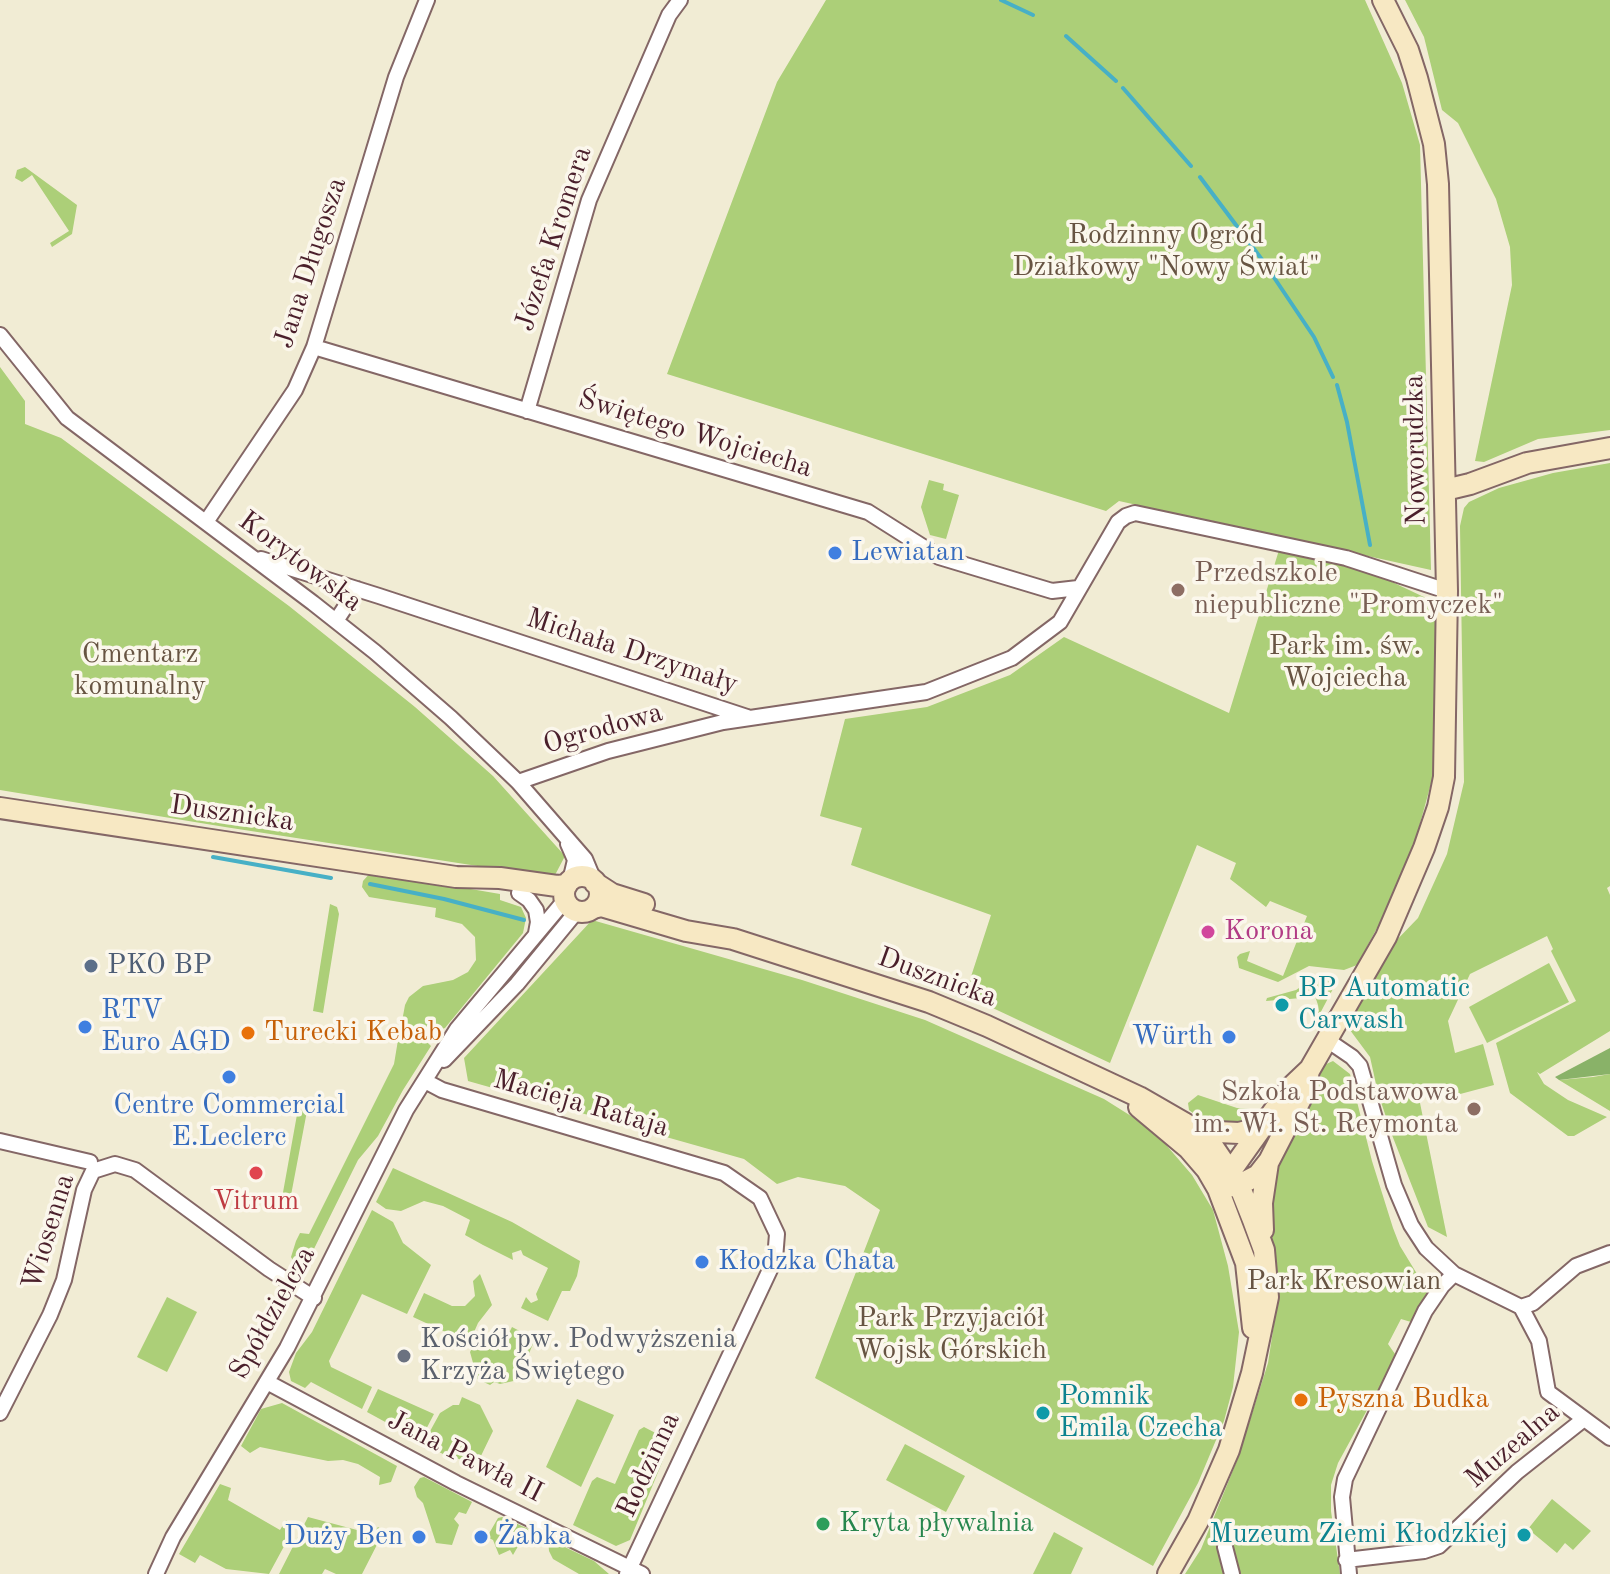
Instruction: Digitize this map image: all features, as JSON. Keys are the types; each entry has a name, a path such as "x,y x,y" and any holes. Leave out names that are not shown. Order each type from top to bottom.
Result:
{"street":[{"name":"Jana Długosza","path":"206,522 295,390 314,347 396,77 427,0"},
{"name":"Józefa Kromera","path":"527,411 589,200 669,15 680,0"},
{"name":"Noworudzka","path":"1229,1182 1258,1175 1269,1161 1303,1095 1310,1069 1396,917 1438,807 1444,777 1447,591 1439,194 1434,144 1417,78 1408,50 1383,0"},
{"name":"Korytowska","path":"0,335 67,418 336,621 451,718 518,782 585,859 595,883"},
{"name":"Świętego Wojciecha","path":"314,347 868,512 939,557 1052,591 1078,588"},
{"path":"1445,490 1527,463 1610,448"},
{"name":"Michała Drzymały","path":"251,556 751,718 926,692 1012,658 1060,622 1118,522 1135,513 1346,558 1447,591"},
{"path":"336,621 357,589"},
{"path":"1052,591 1060,622"},
{"name":"Ogrodowa","path":"518,782 608,751 751,718"},
{"name":"Dusznicka","path":"0,808 456,877 500,878 557,886 574,897"},
{"path":"565,836 575,860 574,897 599,894 595,883"},
{"name":"Dusznicka","path":"456,877 498,890 574,897 686,931 733,939"},
{"name":"Dusznicka","path":"595,883 612,894 691,919 733,939 929,1002 1161,1108 1196,1131 1214,1148 1229,1182"},
{"path":"519,893 536,910 536,934"},
{"name":"Spółdzielcza","path":"156,1574 173,1537 314,1298 406,1110 457,1029 536,934 574,897"},
{"name":"Spółdzielcza","path":"427,1078 508,995 574,897"},
{"path":"1327,1040 1360,1066 1394,1185 1411,1225 1435,1259 1454,1274 1521,1307 1539,1341 1548,1392 1610,1438"},
{"name":"Noworudzka","path":"1229,1182 1262,1127 1290,1088 1310,1069"},
{"name":"Macieja Rataja","path":"427,1078 442,1090 724,1173"},
{"name":"Dusznicka","path":"1114,1087 1188,1148 1207,1170 1229,1182"},
{"path":"1196,1131 1239,1133 1262,1127"},
{"path":"0,1141 90,1162"},
{"path":"1168,1574 1198,1521 1221,1471 1241,1415 1268,1297 1262,1203 1269,1161"},
{"name":"Wiosenna","path":"0,1413 50,1315 64,1280 84,1190 93,1171 115,1164 135,1170 269,1269 314,1298"},
{"name":"Rodzinna","path":"633,1572 775,1259 777,1234 760,1198 724,1173"},
{"path":"1229,1182 1264,1250"},
{"path":"1229,1182 1251,1284 1255,1356"},
{"path":"1521,1307 1533,1303 1576,1266 1610,1253"},
{"path":"1348,1567 1342,1497 1345,1479 1425,1311 1454,1274"},
{"name":"Jana Pawła II","path":"267,1382 456,1483 633,1572"},
{"name":"Muzealna","path":"1348,1567 1432,1549 1446,1541 1517,1472 1584,1419"},
{"path":"1225,1547 1232,1574"}],"green space":[{"name":"Rodzinny Ogród Działkowy \"Nowy Świat\"","path":"826,0 1365,0 1402,83 1420,145 1431,570 1119,501 1106,511 667,374 777,82"},
{"path":"1405,0 1610,0 1610,430 1538,439 1484,462 1475,461 1512,285 1510,247 1496,199 1458,123 1442,110 1424,37"},
{"path":"25,167 77,205 72,234 52,247 50,243 69,231 32,175 22,182 15,178 17,170"},
{"name":"Cmentarz komunalny","path":"0,367 25,401 25,424 61,438 289,606 415,707 493,776 565,856 555,875 510,871 0,790"},
{"path":"1610,463 1610,886 1607,888 1610,895 1610,1031 1540,1074 1537,1072 1544,1084 1568,1100 1607,1117 1574,1136 1568,1136 1510,1093 1496,1043 1576,1001 1551,951 1553,949 1547,936 1470,974 1448,1021 1455,1053 1483,1044 1494,1085 1449,1097 1417,1088 1447,1237 1428,1227 1392,1135 1370,1057 1347,1026 1391,946 1418,918 1447,854 1464,782 1460,526 1464,508 1469,502 1499,488 1553,473"},
{"path":"929,480 944,484 943,490 959,495 946,539 930,535 921,507"},
{"name":"Park im. św. Wojciecha","path":"1279,550 1373,573 1426,598 1437,609 1440,704 1435,769 1410,860 1388,915 1377,928 1357,965 1344,970 1309,966 1278,982 1239,968 1237,957 1250,951 1247,961 1283,976 1307,916 1270,901 1266,907 1230,879 1236,863 1197,845 1110,1063 965,995 991,915 851,865 862,828 820,816 845,719 927,707 1010,675 1064,637 1229,713"},
{"path":"371,872 500,894 500,900 521,907 526,918 523,933 445,1028 433,1032 401,1027 405,1005 409,997 423,986 453,980 468,972 476,960 475,937 462,924 435,917 436,908 369,897 362,887"},
{"path":"330,904 337,907 339,914 323,1013 313,1011"},
{"name":"Park Przyjaciół Wojsk Górskich","path":"592,920 802,980 925,1020 1104,1099 1161,1139 1192,1175 1213,1210 1228,1266 1239,1332 1233,1387 1224,1421 1198,1483 1153,1566 815,1378 880,1210 845,1186 798,1177 777,1184 744,1159 468,1081 464,1058"},
{"path":"1549,963 1569,1002 1487,1043 1469,1007"},
{"path":"1314,978 1326,979 1335,985 1315,1023 1312,1021 1319,1011 1313,990 1301,992 1301,998 1266,1001 1267,998 1296,990"},
{"path":"399,1034 422,1037 431,1046 378,1136 358,1160 305,1267 297,1268 291,1257 296,1241 300,1233 309,1234 394,1064"},
{"path":"1610,1048 1610,1074 1559,1080 1555,1077"},
{"name":"Park Kresowian","path":"1333,1061 1350,1074 1393,1228 1400,1246 1428,1292 1411,1322 1401,1319 1388,1344 1395,1354 1389,1370 1338,1463 1331,1485 1331,1511 1340,1574 1185,1574 1201,1549 1238,1458 1268,1363 1277,1305 1277,1279 1269,1231 1269,1178 1297,1114 1324,1065"},
{"path":"1610,1074 1610,1111 1559,1080 1593,1077"},
{"path":"1198,1095 1237,1108 1250,1109 1251,1123 1214,1126 1189,1110 1188,1103"},
{"path":"298,1109 307,1111 288,1211 280,1209"},
{"path":"393,1168 512,1222 580,1261 570,1291 562,1291 548,1321 521,1308 526,1297 531,1303 538,1300 536,1294 548,1268 523,1255 521,1250 512,1253 513,1260 465,1235 470,1220 443,1206 424,1201 401,1211 386,1209 376,1202"},
{"path":"372,1210 393,1222 403,1243 431,1265 407,1314 362,1294 329,1361 331,1367 372,1387 362,1409 311,1382 305,1388 291,1381 289,1372 296,1353 312,1332"},
{"path":"480,1274 492,1305 478,1323 468,1346 465,1341 413,1317 424,1293 452,1306 465,1306 475,1296 473,1281"},
{"path":"167,1297 197,1312 167,1372 137,1357"},
{"path":"512,1327 535,1339 518,1380 490,1385 473,1377 475,1370 470,1352 476,1341 481,1339 501,1349"},
{"path":"378,1389 434,1414 420,1441 367,1412"},
{"path":"462,1397 480,1405 493,1431 479,1460 473,1463 445,1455 423,1444 440,1413 459,1405"},
{"path":"577,1399 614,1415 581,1487 546,1467"},
{"path":"282,1403 397,1466 391,1482 379,1485 380,1477 358,1464 343,1460 328,1461 260,1447 250,1453 241,1446 261,1409"},
{"path":"644,1427 671,1441 630,1540 616,1546 573,1525 592,1481 597,1477 615,1484 639,1430"},
{"path":"905,1444 965,1476 946,1512 886,1480"},
{"path":"424,1477 472,1502 466,1514 459,1512 454,1519 459,1525 452,1545 436,1543 423,1503 417,1497 414,1487"},
{"path":"220,1484 231,1488 228,1500 280,1530 286,1520 295,1526 269,1574 226,1569 200,1555 195,1563 179,1554"},
{"path":"1552,1499 1591,1531 1573,1550 1565,1543 1557,1553 1528,1529"},
{"path":"308,1517 372,1534 378,1527 384,1531 362,1574 336,1574 325,1569 322,1574 279,1574"},
{"path":"498,1518 533,1531 530,1538 524,1536 513,1555 510,1550 499,1555 493,1540 487,1537"},
{"path":"1054,1532 1083,1548 1071,1574 1033,1574"},
{"path":"548,1539 594,1561 609,1574 579,1574 553,1559"}],"waterway":[{"path":"1001,0 1033,15"},
{"path":"1066,36 1116,81"},
{"path":"1123,88 1191,166"},
{"path":"1200,177 1263,261"},
{"path":"1273,276 1314,337 1333,377"},
{"path":"1337,385 1370,545"},
{"path":"213,857 331,878"},
{"path":"370,884 524,920"}],"place":[{"name":"Lewiatan","path":"835,553"},
{"name":"Przedszkole niepubliczne \"Promyczek\"","path":"1178,590"},
{"name":"Korona","path":"1208,932"},
{"name":"PKO BP","path":"91,966"},
{"name":"BP Automatic Carwash","path":"1282,1005"},
{"name":"RTV Euro AGD","path":"85,1027"},
{"name":"Turecki Kebab","path":"248,1033"},
{"name":"Würth","path":"1229,1037"},
{"name":"Centre Commercial E.Leclerc","path":"229,1077"},
{"name":"Szkoła Podstawowa im. Wł. St. Reymonta","path":"1474,1109"},
{"name":"Vitrum","path":"256,1173"},
{"name":"Kłodzka Chata","path":"702,1262"},
{"name":"Kościół pw. Podwyższenia Krzyża Świętego","path":"404,1356"},
{"name":"Pyszna Budka","path":"1301,1400"},
{"name":"Pomnik Emila Czecha","path":"1043,1413"},
{"name":"Kryta pływalnia","path":"823,1524"},
{"name":"Muzeum Ziemi Kłodzkiej","path":"1524,1535"},
{"name":"Duży Ben","path":"419,1537"},
{"name":"Żabka","path":"481,1537"}]}
